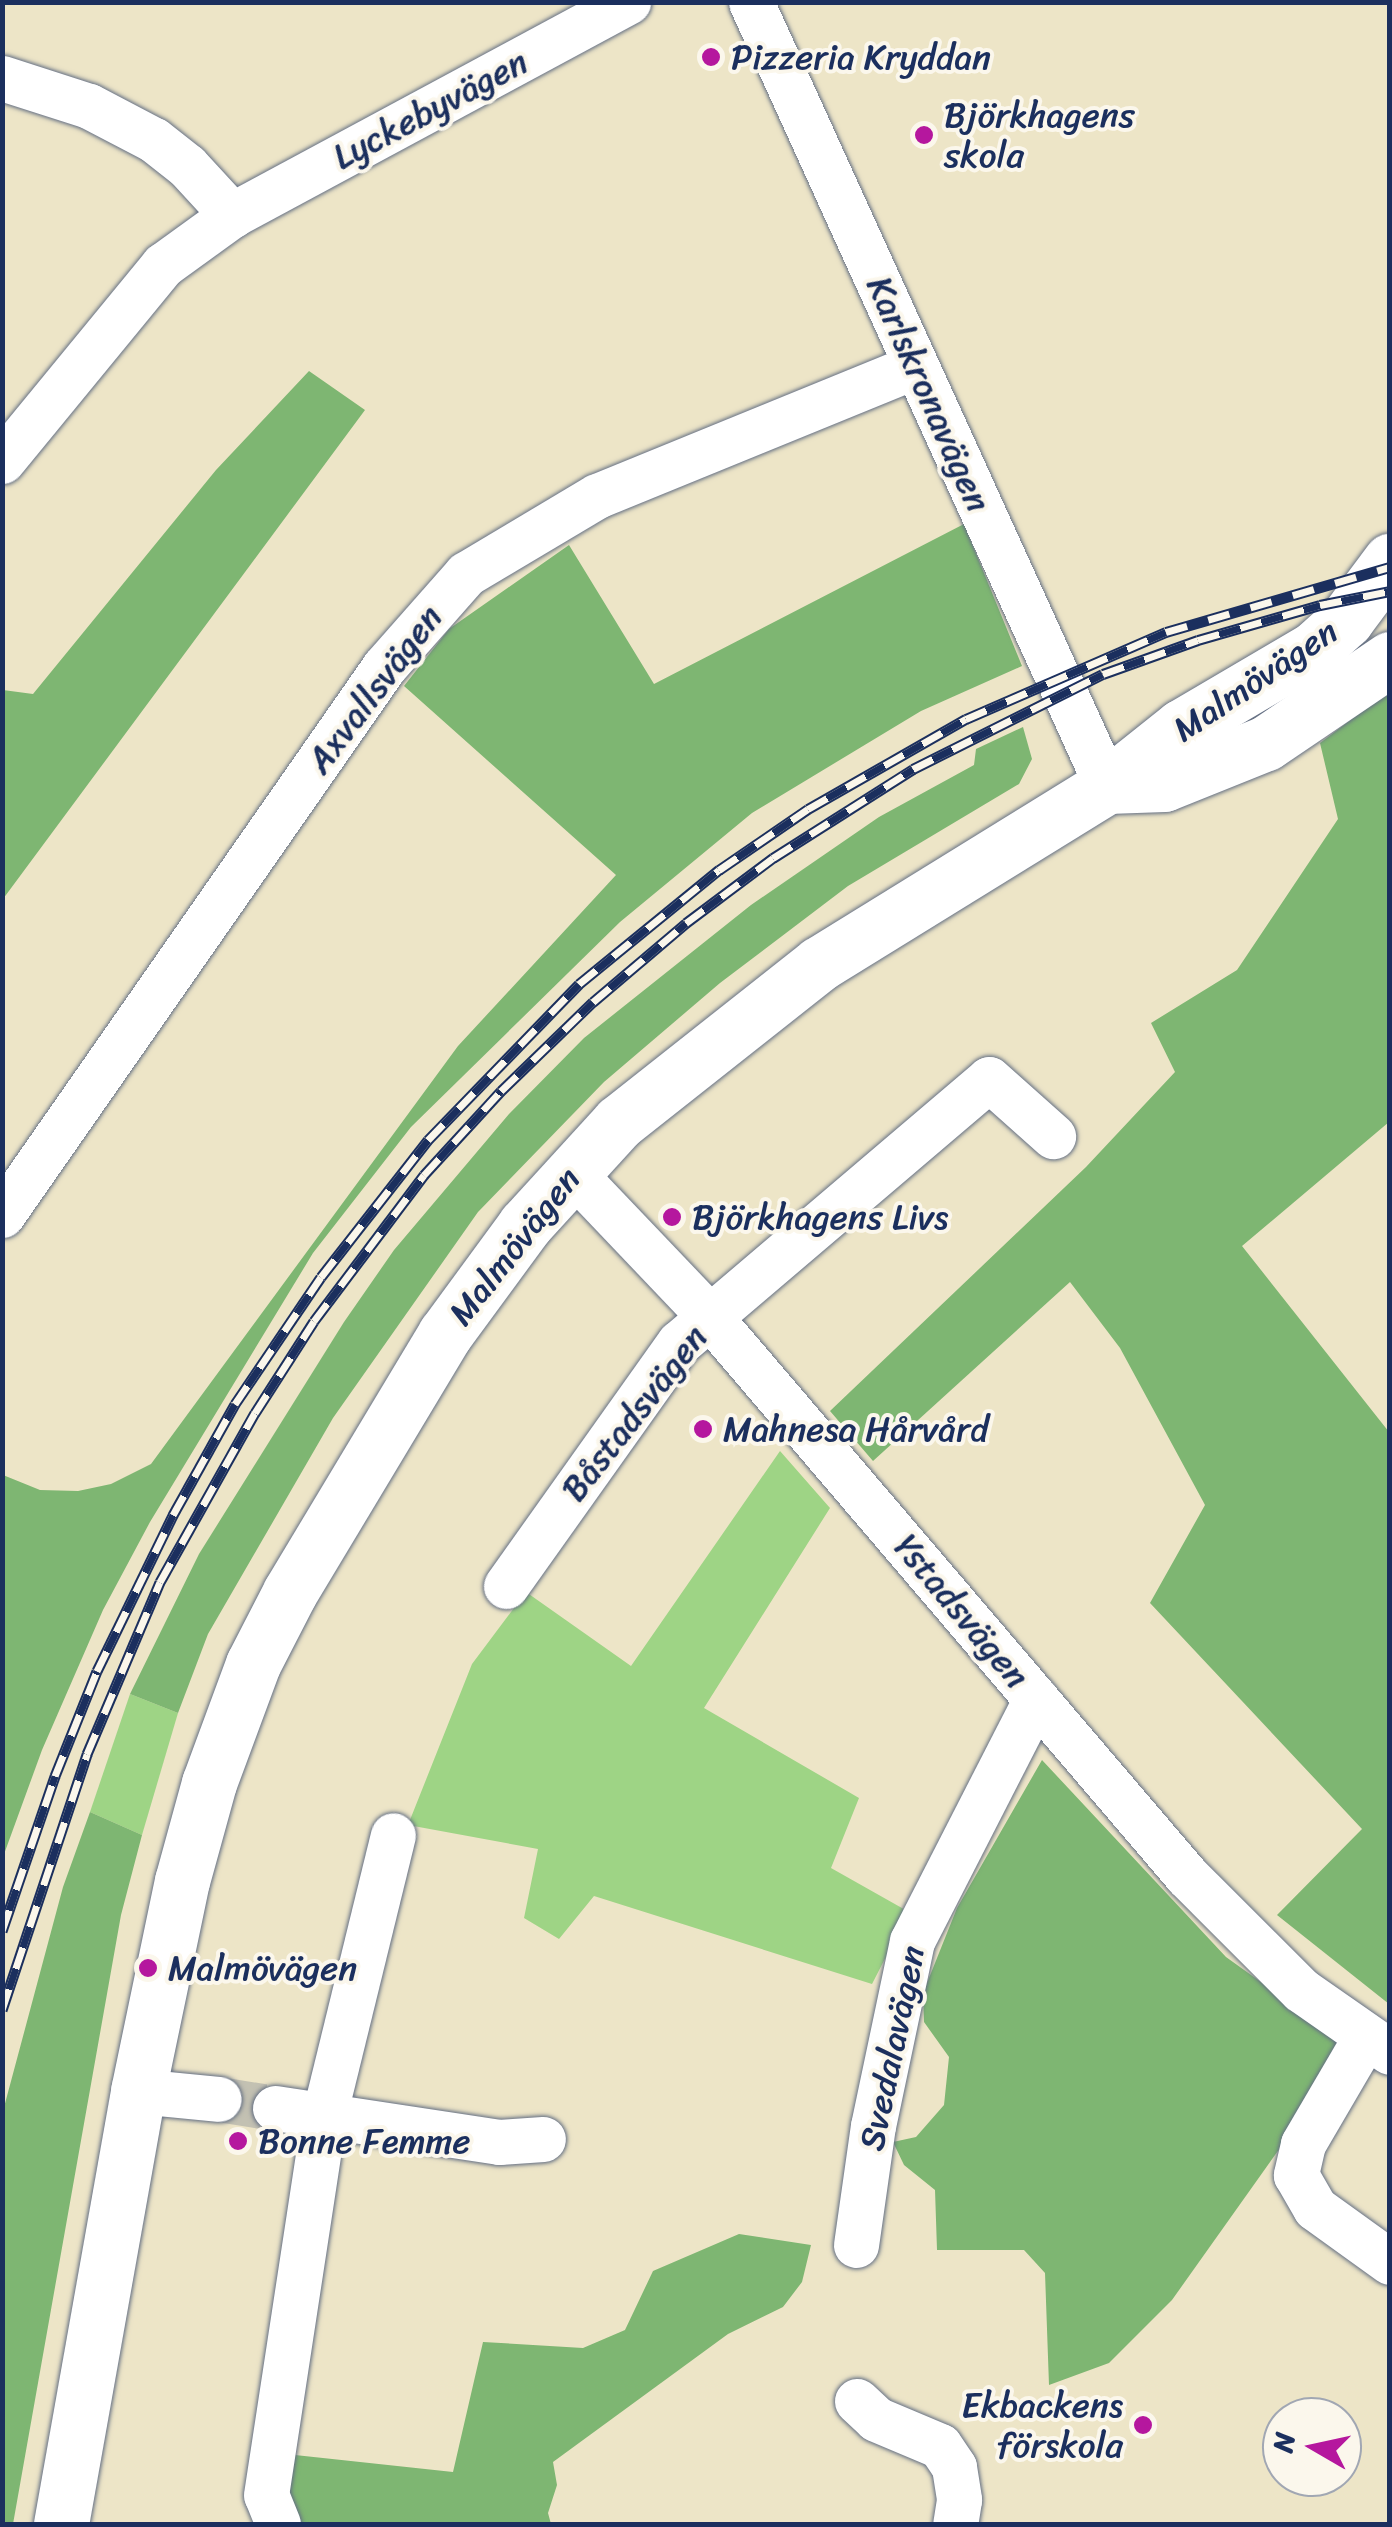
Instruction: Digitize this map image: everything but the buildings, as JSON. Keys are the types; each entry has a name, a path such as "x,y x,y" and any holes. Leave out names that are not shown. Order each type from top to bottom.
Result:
{"street":[{"name":"Lyckebyvägen","path":"2,461 162,264 232,215 628,2"},
{"name":"Karlskronavägen","path":"751,2 1107,786"},
{"path":"2,78 89,106 154,140 187,166 232,215"},
{"name":"Axvallsvägen","path":"2,1215 384,667 466,574 597,496 916,366"},
{"name":"Malmövägen","path":"61,2524 138,2091 182,1881 209,1782 254,1664 290,1592 445,1334 571,1171 619,1122 819,964 913,901 1107,786 1181,728 1316,648 1346,620 1390,562"},
{"name":"Malmövägen","path":"1107,786 1164,784 1266,743 1390,658"},
{"name":"Båstadsvägen","path":"506,1586 679,1342 989,1079 1053,1136"},
{"name":"Ystadsvägen","path":"571,1171 709,1316 1187,1876 1266,1959 1378,2044 1303,2144 1296,2174 1315,2208 1390,2262"},
{"name":"Svedalavägen","path":"856,2244 873,2126 912,1941 1036,1699"},
{"path":"278,2524 266,2495 324,2116 393,1835"},
{"path":"138,2091 219,2099"},
{"path":"276,2108 499,2142 543,2139"},
{"path":"857,2402 876,2419 940,2446 954,2467 960,2500 954,2524"}],"green space":[{"path":"309,371 365,410 3,899 3,690 33,694 216,470"},
{"path":"964,524 1022,666 921,711 752,813 620,922 411,1127 313,1253 150,1522 103,1610 42,1750 3,1857 3,1475 40,1490 78,1491 111,1484 151,1464 458,1046 616,875 404,686 449,629 569,545 654,684"},
{"path":"1389,691 1389,1122 1242,1246 1389,1432 1389,2004 1277,1915 1362,1829 1150,1603 1205,1505 1120,1348 1070,1282 873,1461 830,1411 1086,1167 1175,1072 1151,1023 1237,970 1338,819 1320,743"},
{"path":"1023,727 1032,759 1019,784 848,886 720,983 604,1082 478,1212 333,1418 208,1634 178,1713 130,1694 199,1554 344,1322 394,1250 509,1114 584,1038 751,905 879,817 974,765 976,749"},
{"path":"780,1451 830,1508 704,1708 859,1798 831,1868 909,1912 872,1984 594,1896 559,1939 524,1918 538,1849 408,1825 472,1664 526,1592 631,1666"},
{"path":"130,1694 178,1713 142,1835 90,1812"},
{"path":"1042,1760 1226,1957 1339,2038 1285,2141 1172,2300 1109,2363 1049,2385 1045,2273 1024,2250 937,2250 935,2190 904,2165 893,2142 916,2137 944,2105 949,2057 924,2022 923,1993 957,1908"},
{"path":"90,1812 142,1835 121,1915 13,2524 3,2524 3,2111 63,1887"},
{"path":"739,2234 811,2245 802,2282 783,2307 728,2334 553,2462 557,2485 548,2513 551,2524 282,2524 295,2455 453,2472 483,2342 583,2348 625,2330 653,2271"}],"tunnel":[{"path":"219,2099 275,2108"}],"railway":[{"path":"2,1931 55,1776 97,1671 173,1515 235,1404 321,1277 428,1140 579,984 719,870 808,809 966,719 1166,632 1390,567"},
{"path":"2,2010 87,1754 160,1582 255,1413 314,1321 424,1175 501,1091 593,1002 686,923 773,858 913,769 1103,674 1198,640 1320,605 1390,591"}],"place":[{"name":"Pizzeria Kryddan","path":"711,57"},
{"name":"Björkhagens skola","path":"924,135"},
{"name":"Björkhagens Livs","path":"672,1217"},
{"name":"Mahnesa Hårvård","path":"703,1429"},
{"name":"Malmövägen","path":"148,1968"},
{"name":"Bonne Femme","path":"238,2141"},
{"name":"Ekbackens förskola","path":"1143,2425"}]}
